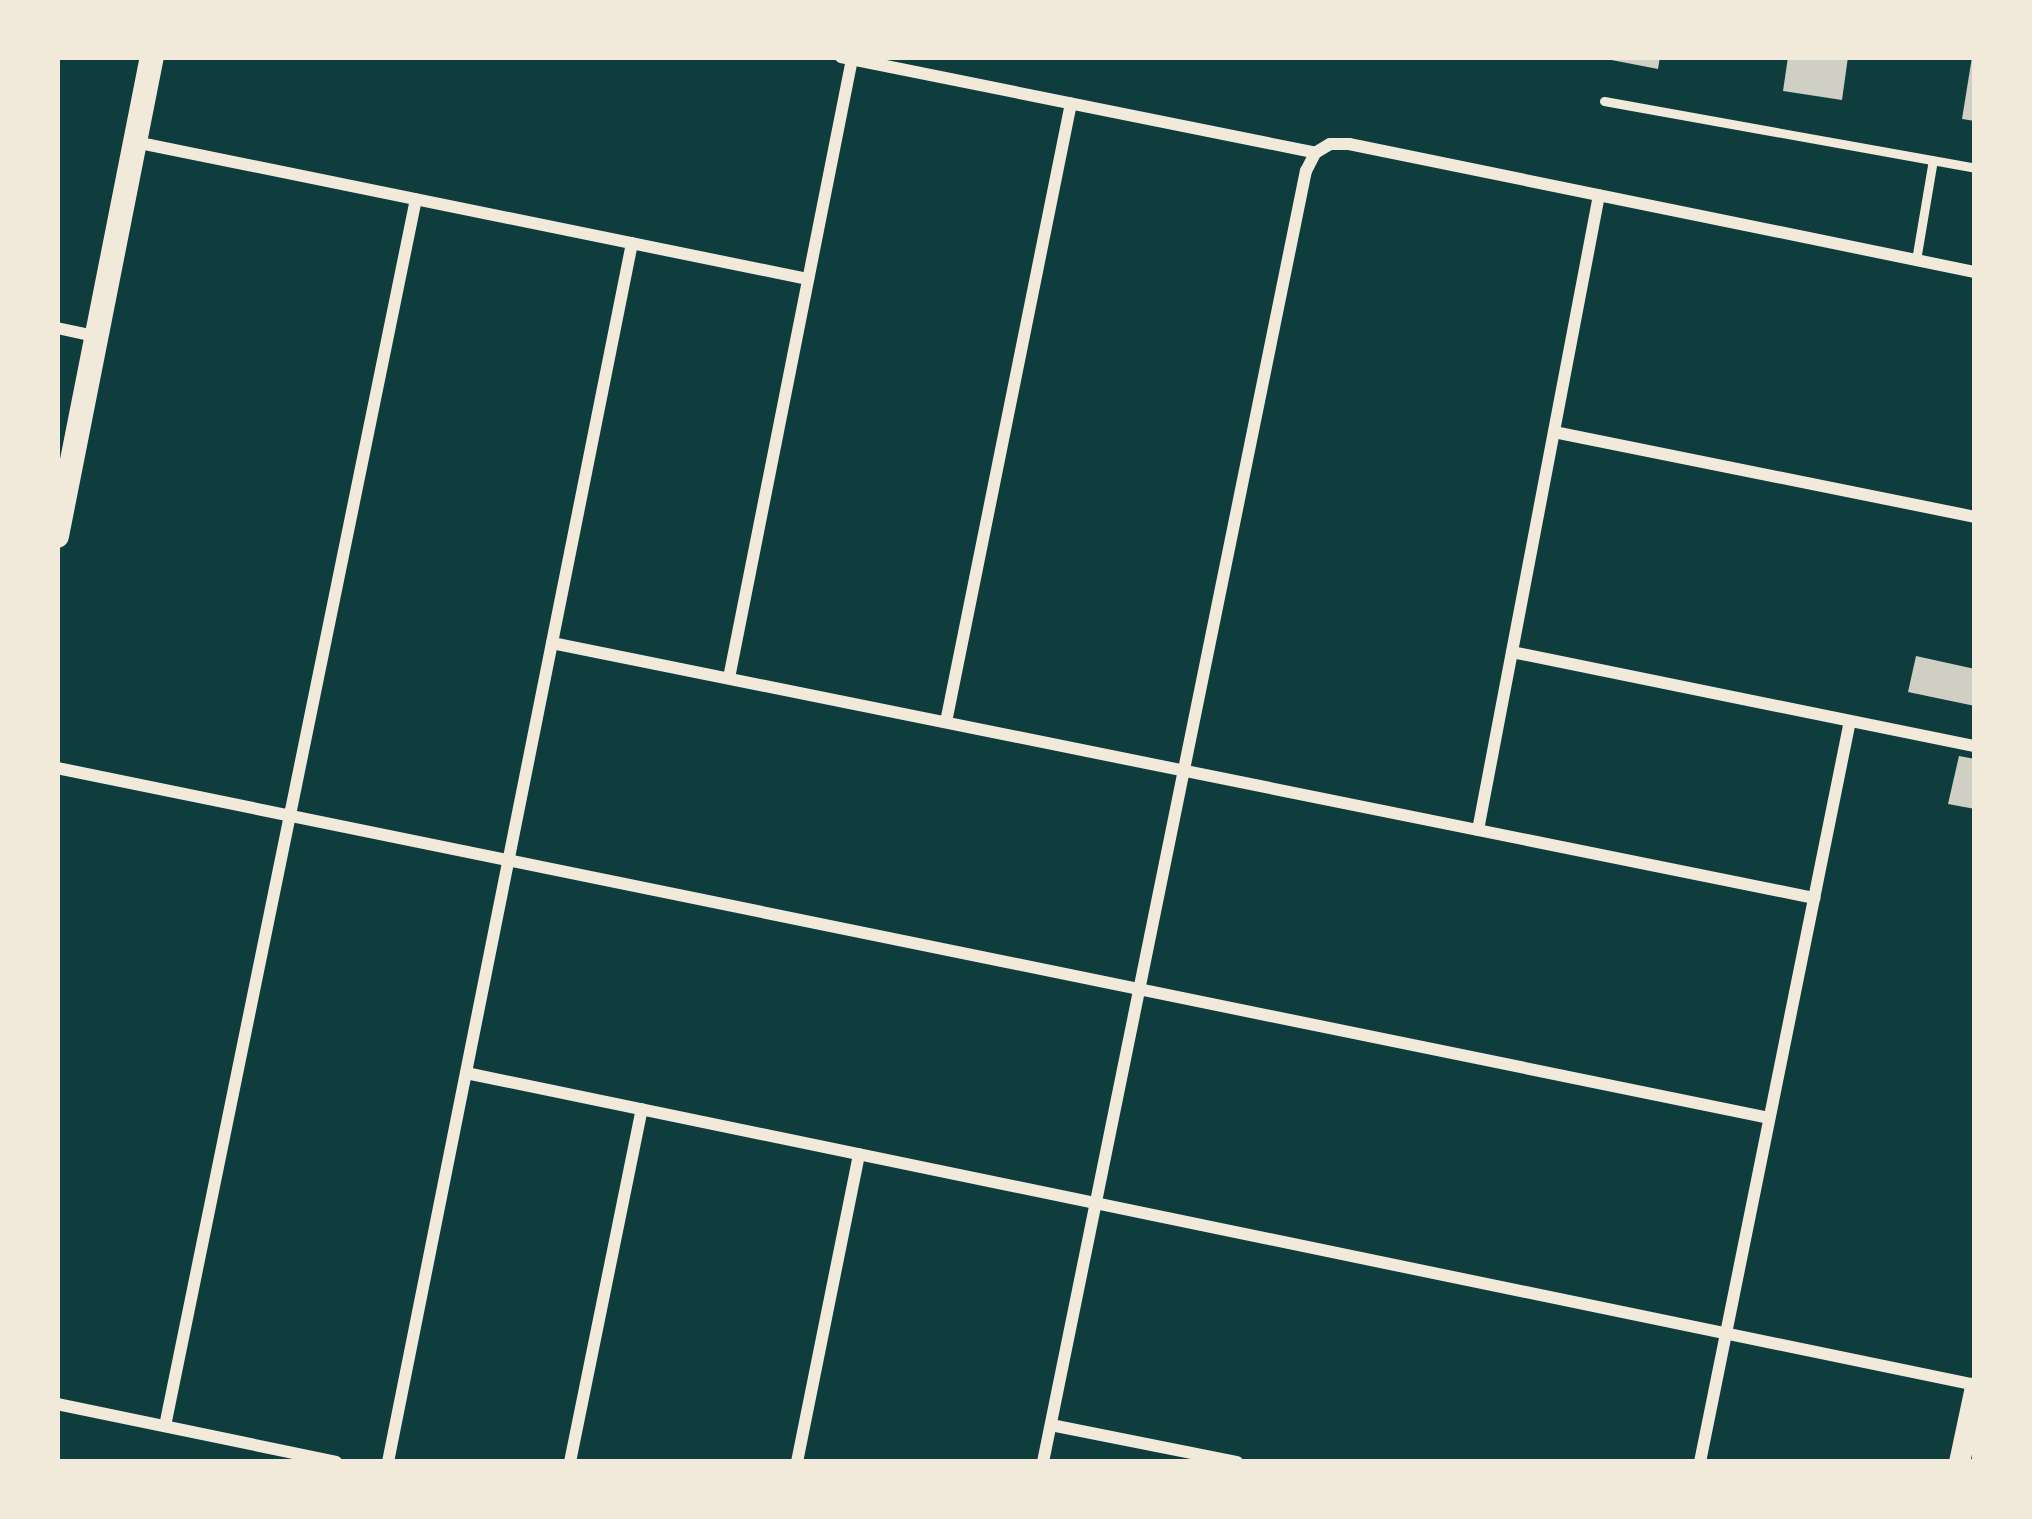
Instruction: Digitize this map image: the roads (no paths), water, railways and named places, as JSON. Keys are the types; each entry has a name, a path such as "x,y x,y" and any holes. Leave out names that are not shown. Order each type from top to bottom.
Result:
{"main road":[{"path":"57,536 152,57"}],"street":[{"path":"729,678 808,279 846,58 1315,153"},
{"path":"946,722 1071,104"},
{"path":"135,142 808,279"},
{"path":"1043,1462 1306,171 1315,153 1330,144 1349,144 1975,272"},
{"path":"1478,830 1598,195"},
{"path":"165,1426 416,199"},
{"path":"388,1462 632,243"},
{"path":"57,328 98,337"},
{"path":"1554,432 1975,517"},
{"path":"552,643 1814,898"},
{"path":"1512,652 1975,746"},
{"path":"1700,1462 1850,721"},
{"path":"57,768 1769,1118"},
{"path":"466,1073 1975,1386 1970,1434 1959,1462"},
{"path":"570,1462 642,1109"},
{"path":"796,1462 859,1154"},
{"path":"57,1404 336,1462"},
{"path":"1051,1425 1237,1462"}],"lane":[{"path":"1604,101 1975,168"},
{"path":"1916,260 1933,160"}]}
